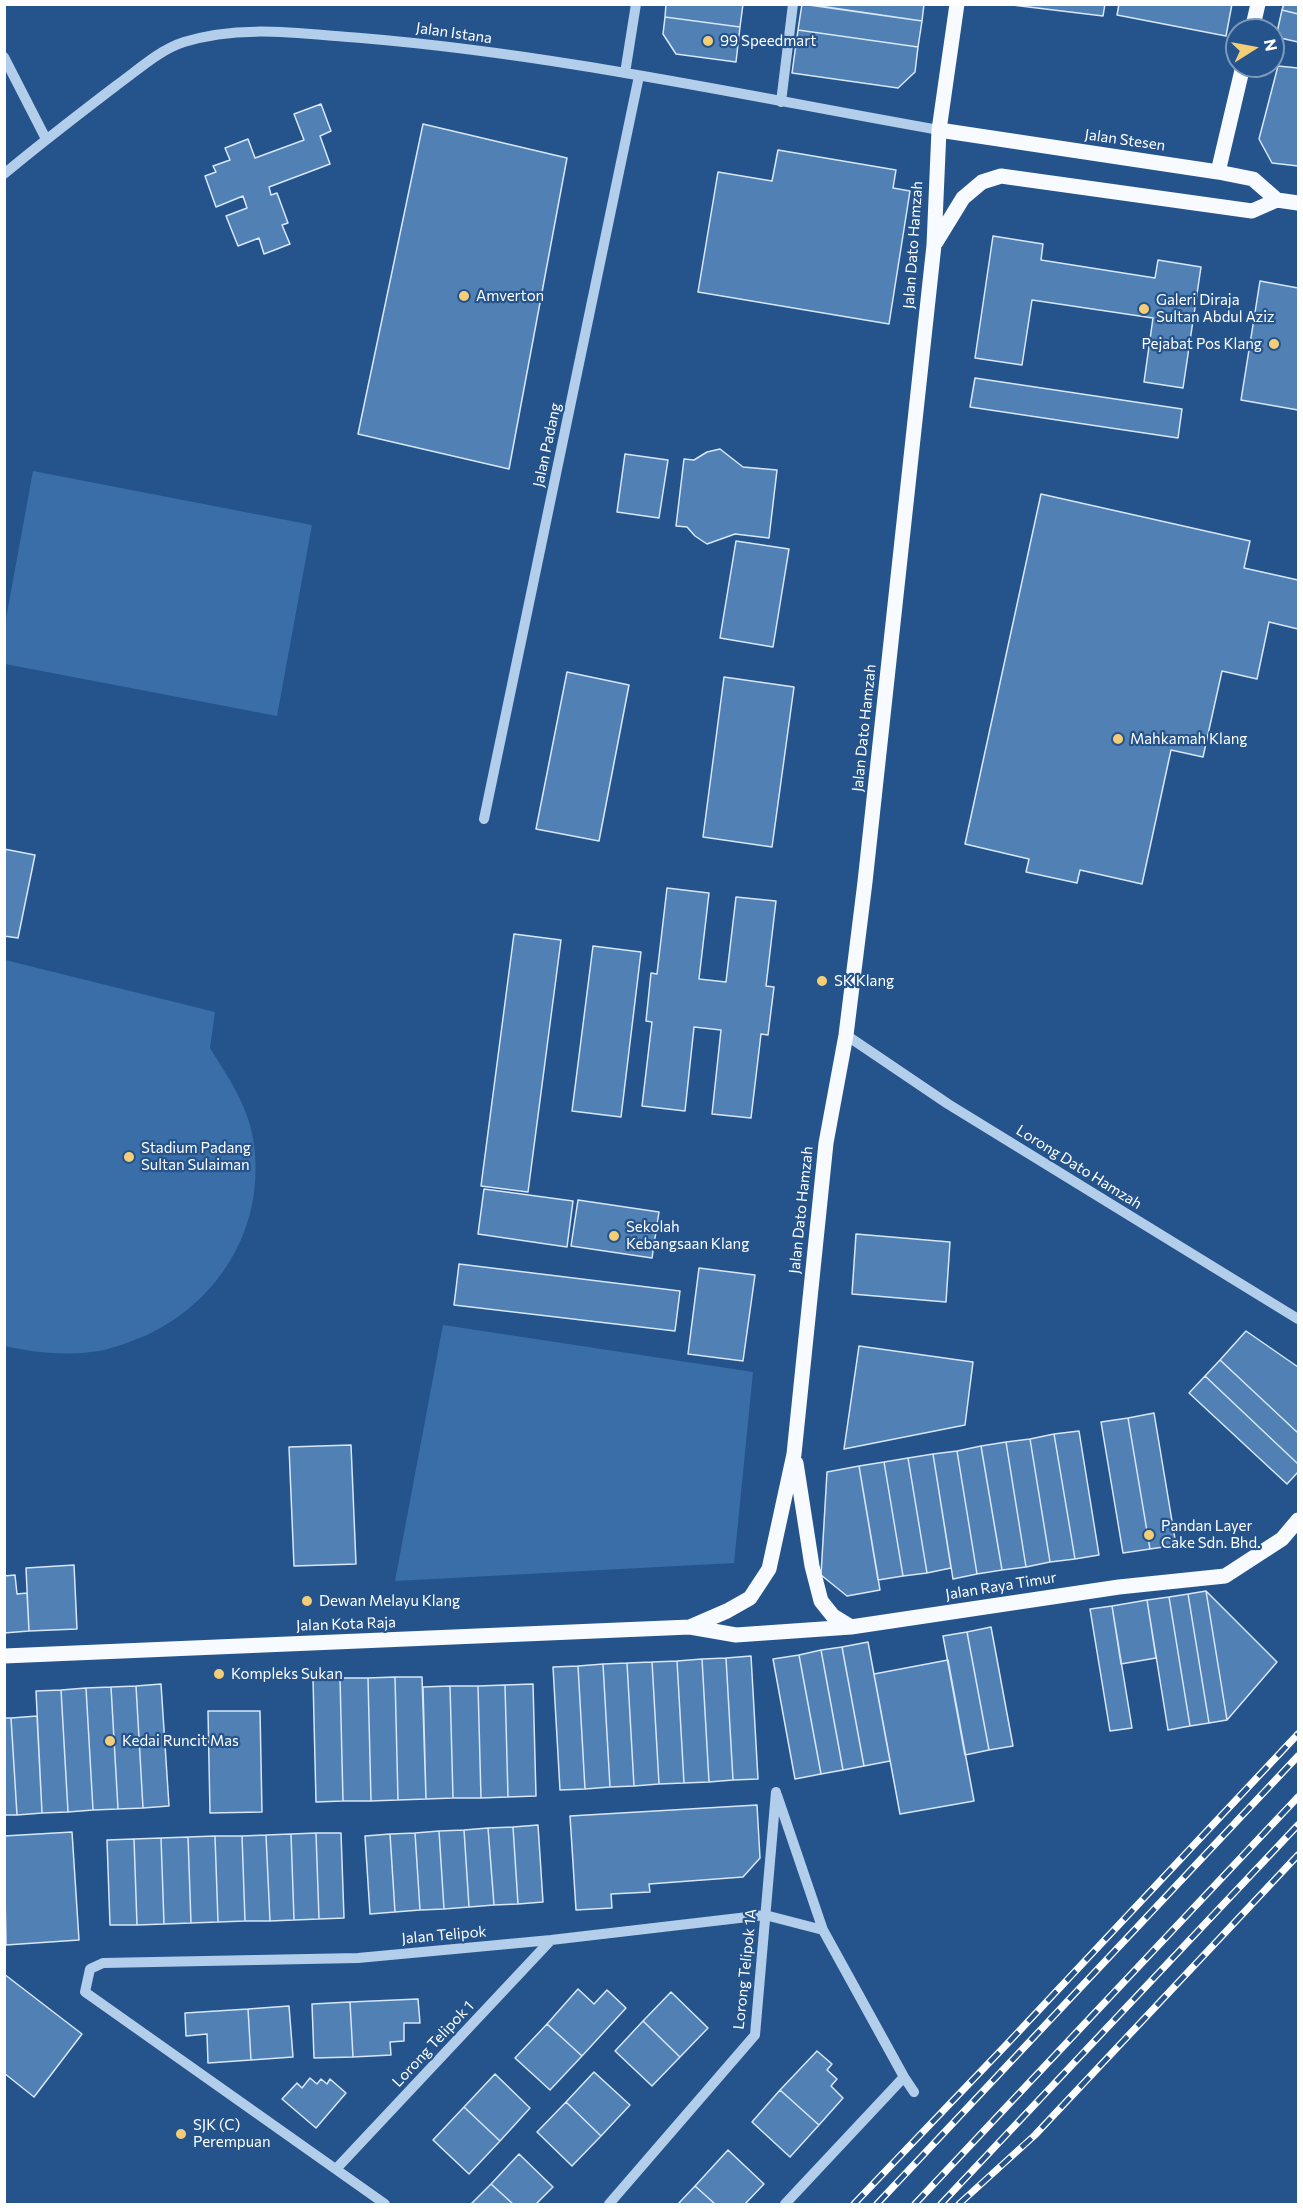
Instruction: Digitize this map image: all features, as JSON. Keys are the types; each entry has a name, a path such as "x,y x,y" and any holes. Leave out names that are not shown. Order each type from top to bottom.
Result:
{"main road":[{"name":"Jalan Dato Hamzah","path":"794,1454 826,1143 846,1035 865,882 934,244 939,130 957,4"},
{"path":"1218,172 1241,78"},
{"name":"Jalan Stesen","path":"939,130 1253,179 1277,200"},
{"path":"934,244 963,198 982,182 1001,176 1252,211 1277,200 1299,203"},
{"path":"794,1454 820,1601 833,1616 851,1627"},
{"path":"690,1627 750,1598 769,1569 794,1454"},
{"name":"Jalan Raya Timur","path":"690,1627 736,1635 851,1627 1119,1587 1226,1576 1282,1539 1299,1520"},
{"name":"Jalan Kota Raja","path":"4,1656 690,1627"}],"street":[{"path":"625,74 636,4"},
{"path":"781,102 793,4"},
{"name":"Jalan Istana","path":"4,174 46,139 156,56 181,43 219,33 254,30 424,44 713,87 781,102 939,130"},
{"path":"4,57 46,139"},
{"name":"Jalan Padang","path":"484,819 639,76"},
{"name":"Lorong Dato Hamzah","path":"846,1035 948,1104 1299,1319"},
{"name":"Lorong Telipok 1A","path":"609,2205 755,2035 776,1792 823,1930"},
{"name":"Jalan Telipok","path":"336,2169 85,1992 90,1969 103,1963 358,1958 551,1940 765,1915 823,1930"},
{"path":"823,1930 914,2092"},
{"name":"Lorong Telipok 1","path":"336,2169 551,1940"},
{"path":"785,2205 904,2077"},
{"path":"336,2169 385,2205"}],"shaded area":[{"path":"33,471 312,525 277,716 5,664 5,624"},
{"name":"Stadium Padang Sultan Sulaiman","path":"5,960 215,1012 210,1048 236,1091 250,1126 256,1169 253,1199 246,1228 234,1254 218,1279 198,1301 174,1320 147,1335 105,1350 63,1353 5,1346"},
{"path":"443,1325 753,1372 734,1563 395,1581"}],"building":[{"path":"666,4 743,4 740,27 665,17"},
{"path":"802,4 922,21 918,47 798,30"},
{"path":"806,4 924,4 922,21"},
{"path":"1004,4 1105,4 1103,16"},
{"path":"1119,4 1232,4 1229,18 1225,18 1225,36 1117,15"},
{"path":"1284,4 1298,4 1298,14 1282,10"},
{"path":"1282,10 1298,14 1298,42 1285,39 1285,18 1280,18"},
{"path":"665,17 740,27 736,62 676,54 663,34"},
{"path":"798,30 918,47 915,72 898,88 792,73"},
{"path":"1285,67 1298,68 1298,166 1272,163 1259,139 1275,78 1285,78"},
{"path":"321,104 331,131 320,136 330,164 269,187 271,195 277,193 288,223 282,225 290,244 264,254 259,238 238,246 226,216 247,208 243,196 216,207 205,176 216,172 213,166 230,160 225,148 248,139 255,158 304,140 294,114"},
{"name":"Amverton","path":"423,124 567,158 509,469 358,434"},
{"path":"778,150 896,170 893,188 910,191 889,324 698,292 718,172 772,181"},
{"name":"Galeri Diraja Sultan Abdul Aziz","path":"993,236 1043,244 1041,260 1155,278 1158,260 1201,267 1183,388 1144,382 1153,318 1032,300 1022,365 975,358"},
{"name":"Pejabat Pos Klang","path":"1260,281 1298,288 1298,410 1241,400"},
{"path":"975,378 1182,409 1178,438 970,407"},
{"path":"720,449 743,467 777,470 769,538 735,534 707,544 687,527 676,526 684,459 694,460 707,452"},
{"path":"625,454 668,460 659,518 617,512"},
{"path":"1041,494 1250,541 1244,568 1298,580 1298,629 1269,622 1257,679 1222,671 1203,757 1171,750 1142,884 1080,870 1077,883 1026,872 1029,859 965,844"},
{"path":"736,541 789,549 773,647 720,638"},
{"path":"567,672 629,685 599,841 536,829"},
{"path":"724,677 794,687 772,847 703,837"},
{"path":"4,849 35,855 18,938 4,936"},
{"path":"667,888 709,893 699,979 726,982 736,897 776,901 766,986 774,987 768,1035 761,1034 751,1118 712,1114 721,1030 694,1027 685,1111 642,1106 652,1022 646,1021 651,973 657,974"},
{"path":"514,934 561,940 528,1192 481,1186"},
{"path":"593,946 641,952 621,1117 572,1111"},
{"path":"484,1189 573,1201 567,1247 478,1234"},
{"path":"578,1200 659,1212 652,1258 571,1246"},
{"path":"856,1234 950,1242 946,1302 852,1294"},
{"path":"459,1264 680,1291 675,1331 454,1305"},
{"path":"699,1268 755,1275 743,1361 688,1354"},
{"path":"1246,1331 1298,1367 1298,1433 1220,1360"},
{"path":"859,1346 973,1362 965,1425 844,1449"},
{"path":"1220,1360 1298,1433 1298,1464 1205,1376"},
{"path":"1205,1376 1298,1464 1298,1472 1287,1484 1189,1393"},
{"path":"1154,1413 1176,1545 1150,1549 1128,1418"},
{"path":"1128,1418 1150,1549 1123,1553 1101,1422"},
{"path":"1079,1431 1099,1555 1075,1559 1054,1434"},
{"path":"1054,1434 1075,1559 1050,1562 1030,1439"},
{"path":"1030,1439 1050,1562 1026,1567 1006,1442"},
{"path":"1006,1442 1026,1567 1002,1570 981,1446"},
{"path":"351,1445 356,1564 294,1566 289,1447"},
{"path":"981,1446 1002,1570 977,1574 957,1451"},
{"path":"957,1451 977,1574 953,1579 933,1454"},
{"path":"933,1454 951,1568 927,1573 908,1458"},
{"path":"908,1458 927,1573 903,1576 884,1462"},
{"path":"884,1462 903,1576 878,1580 859,1466"},
{"path":"859,1466 880,1590 847,1596 821,1575 827,1472"},
{"path":"74,1565 77,1629 29,1631 26,1568"},
{"path":"15,1575 17,1594 27,1593 29,1631 4,1633 4,1576"},
{"path":"1206,1591 1277,1662 1227,1720"},
{"path":"1206,1591 1227,1720 1209,1723 1188,1594"},
{"path":"1188,1594 1209,1723 1190,1726 1169,1597"},
{"path":"1169,1597 1190,1726 1168,1730 1147,1600"},
{"path":"1147,1600 1156,1658 1121,1664 1112,1606"},
{"path":"1112,1606 1132,1728 1110,1731 1090,1609"},
{"path":"991,1627 1013,1746 989,1750 967,1632"},
{"path":"967,1632 989,1750 965,1755 943,1636"},
{"path":"868,1642 890,1761 864,1766 842,1647"},
{"path":"842,1647 864,1766 843,1770 821,1650"},
{"path":"821,1650 843,1770 821,1774 799,1655"},
{"path":"799,1655 821,1774 795,1779 773,1659"},
{"path":"751,1656 758,1779 733,1780 726,1658"},
{"path":"726,1658 733,1780 709,1782 702,1659"},
{"path":"702,1659 709,1782 684,1783 677,1661"},
{"path":"948,1660 974,1801 900,1814 874,1674"},
{"path":"677,1661 684,1783 659,1784 652,1662"},
{"path":"652,1662 659,1784 634,1786 627,1663"},
{"path":"627,1663 634,1786 610,1787 603,1664"},
{"path":"603,1664 610,1787 585,1789 578,1666"},
{"path":"578,1666 585,1789 560,1790 553,1667"},
{"path":"395,1677 422,1677 426,1799 398,1800"},
{"path":"395,1677 398,1800 371,1801 368,1678"},
{"path":"340,1678 343,1801 316,1802 313,1679"},
{"path":"340,1678 368,1678 371,1801 343,1801"},
{"path":"161,1684 169,1806 143,1808 136,1686"},
{"path":"533,1684 536,1796 508,1797 505,1685"},
{"path":"505,1685 508,1797 481,1798 478,1686"},
{"path":"136,1686 143,1808 118,1809 111,1687"},
{"path":"450,1686 478,1686 481,1798 453,1798"},
{"path":"450,1686 453,1798 426,1799 423,1687"},
{"path":"111,1687 118,1809 93,1810 86,1688"},
{"path":"86,1688 93,1810 68,1812 61,1690"},
{"path":"61,1690 68,1812 42,1813 36,1691"},
{"path":"208,1711 260,1711 262,1812 210,1813"},
{"path":"37,1716 42,1813 17,1815 11,1718"},
{"path":"4,1718 11,1718 17,1815 4,1815"},
{"path":"757,1805 760,1858 743,1877 649,1884 650,1892 611,1894 612,1908 576,1910 570,1816"},
{"path":"538,1825 543,1902 518,1904 513,1827"},
{"path":"513,1827 518,1904 494,1905 488,1828"},
{"path":"488,1828 494,1905 469,1907 464,1830"},
{"path":"464,1830 469,1907 444,1909 439,1831"},
{"path":"439,1831 444,1909 420,1910 415,1833"},
{"path":"72,1832 79,1940 6,1945 4,1836"},
{"path":"316,1833 341,1833 344,1918 319,1919"},
{"path":"316,1833 319,1919 294,1920 291,1834"},
{"path":"415,1833 420,1910 395,1912 390,1834"},
{"path":"291,1834 294,1920 270,1921 266,1835"},
{"path":"390,1834 395,1912 370,1914 365,1836"},
{"path":"266,1835 270,1921 245,1921 242,1836"},
{"path":"215,1836 242,1836 245,1921 218,1922"},
{"path":"215,1836 218,1922 191,1923 188,1837"},
{"path":"188,1837 191,1923 164,1924 161,1838"},
{"path":"161,1838 164,1924 137,1925 134,1839"},
{"path":"134,1839 137,1925 110,1925 107,1840"},
{"path":"4,1974 82,2034 34,2097 4,2073"},
{"path":"578,1989 594,2004 607,1990 626,2008 582,2056 547,2024"},
{"path":"671,1992 708,2028 680,2057 643,2021"},
{"path":"418,1999 420,2023 404,2023 404,2041 390,2042 391,2055 353,2057 350,2002"},
{"path":"350,2002 353,2057 314,2058 312,2004"},
{"path":"289,2006 293,2057 251,2060 248,2009"},
{"path":"248,2009 251,2060 208,2063 207,2034 186,2036 185,2013"},
{"path":"643,2021 680,2057 652,2086 615,2051"},
{"path":"547,2024 582,2056 550,2090 515,2058"},
{"path":"817,2051 832,2064 827,2070 837,2079 831,2086 843,2098 819,2125 780,2090"},
{"path":"594,2072 630,2105 601,2136 566,2102"},
{"path":"495,2074 530,2108 500,2141 464,2107"},
{"path":"310,2078 317,2084 321,2079 327,2084 330,2079 346,2093 316,2128 282,2099 297,2083 302,2088"},
{"path":"780,2090 819,2125 790,2157 752,2122"},
{"path":"566,2102 601,2136 572,2166 537,2132"},
{"path":"464,2107 500,2141 469,2174 433,2140"},
{"path":"728,2150 764,2184 745,2204 715,2204 695,2186"},
{"path":"519,2154 553,2187 536,2204 513,2204 491,2184"},
{"path":"491,2184 513,2204 471,2204"},
{"path":"695,2186 715,2204 678,2204"}],"railway":[{"path":"854,2204 1298,1734"},
{"path":"877,2204 1298,1756"},
{"path":"915,2204 1298,1797"},
{"path":"941,2204 1298,1825"},
{"path":"959,2204 1035,2135 1298,1855"}],"place":[{"name":"99 Speedmart","path":"708,41"},
{"name":"Amverton","path":"464,296"},
{"name":"Galeri Diraja Sultan Abdul Aziz","path":"1144,309"},
{"name":"Pejabat Pos Klang","path":"1274,344"},
{"name":"Mahkamah Klang","path":"1118,739"},
{"name":"SK Klang","path":"822,981"},
{"name":"Stadium Padang Sultan Sulaiman","path":"129,1157"},
{"name":"Sekolah Kebangsaan Klang","path":"614,1236"},
{"name":"Pandan Layer Cake Sdn. Bhd.","path":"1149,1535"},
{"name":"Dewan Melayu Klang","path":"307,1601"},
{"name":"Kompleks Sukan","path":"219,1674"},
{"name":"Kedai Runcit Mas","path":"110,1741"},
{"name":"SJK (C) Perempuan","path":"181,2134"}]}
